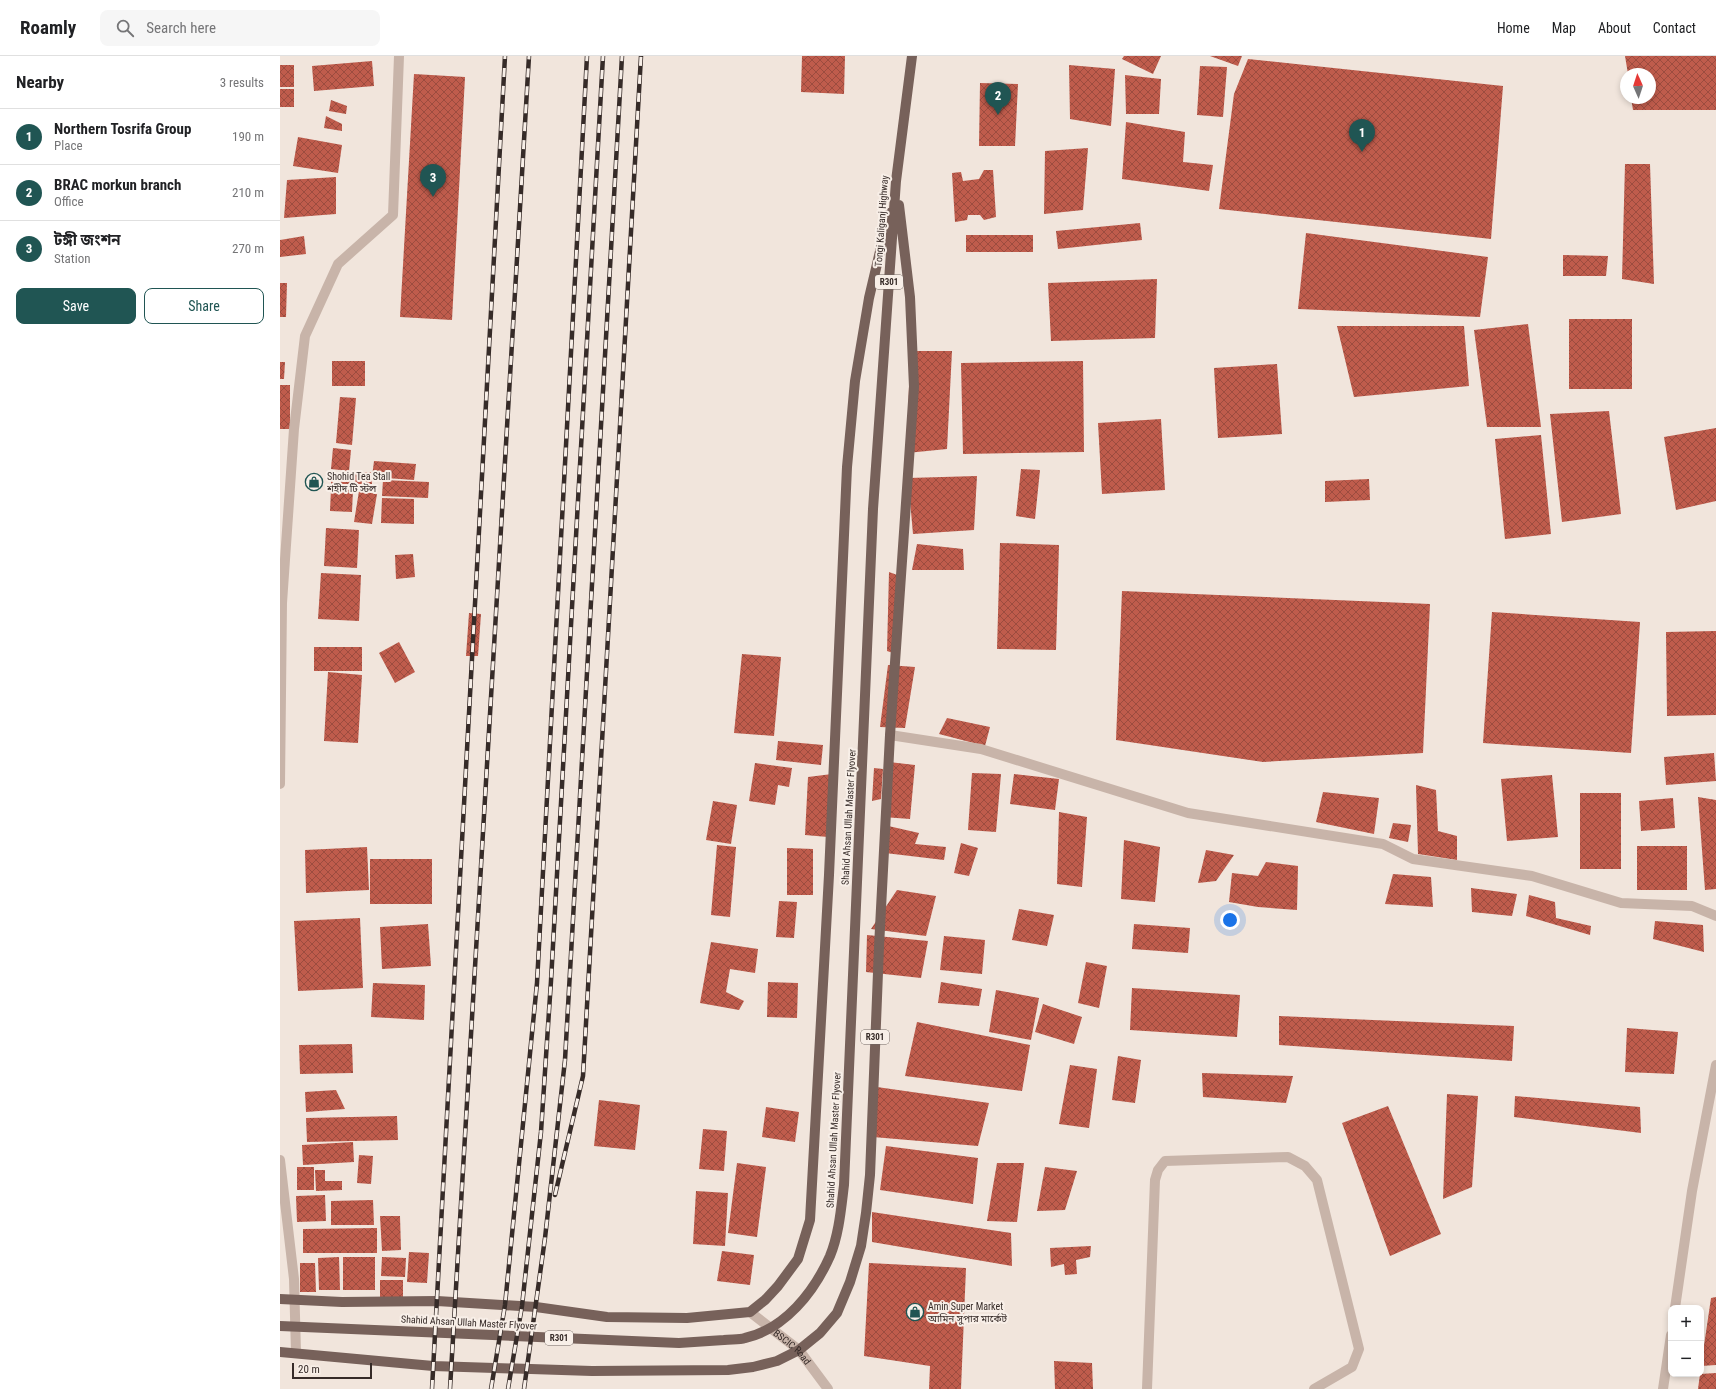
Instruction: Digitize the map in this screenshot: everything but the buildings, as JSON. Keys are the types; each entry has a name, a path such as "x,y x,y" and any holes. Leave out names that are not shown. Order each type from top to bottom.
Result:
{"main road":[{"name":"Tongi Kaliganj Highway","path":"873,509 896,182 912,56"},
{"name":"R301","path":"280,1352 354,1360 433,1366 592,1371 728,1370 753,1367 777,1361 799,1350 820,1333 836,1313 850,1282 859,1254 866,1213 870,1174 879,947 890,735 914,387 910,297 896,182"},
{"name":"R301","path":"750,1312 765,1300 778,1286 798,1258 810,1220 830,875 847,467 855,380 869,298 896,182"},
{"name":"Shahid Ahsan Ullah Master Flyover","path":"280,1326 679,1343 745,1338 767,1331 786,1318 801,1302 816,1282 830,1256 839,1223 844,1185 873,509"},
{"path":"280,1299 342,1302 437,1301 536,1307 607,1317 687,1318 750,1312"}],"street":[{"path":"280,784 281,603 294,429 305,336 338,264 393,215 399,56"},
{"path":"890,735 981,749 1188,813 1383,844 1413,859 1532,876 1621,903 1692,906 1716,916"},
{"path":"1675,1305 1692,1191 1716,1065"},
{"path":"1147,1389 1155,1180 1158,1170 1164,1161 1288,1158 1305,1166 1317,1180 1360,1349 1352,1367 1314,1389"},
{"path":"280,1160 294,1279 296,1353"},
{"name":"BSCIC Road","path":"750,1312 799,1350 828,1389"},
{"path":"1663,1389 1670,1341"}],"railway":[{"path":"432,1389 505,56"},
{"path":"450,1389 529,56"},
{"path":"491,1389 505,1305 537,983 587,56"},
{"path":"508,1389 522,1306 541,1132 551,981 603,56"},
{"path":"524,1389 545,1238 565,1060 622,56"},
{"path":"555,1195 583,1076 641,56"}],"place":[{"name":"BRAC morkun branch","path":"998,115"},
{"name":"Northern Tosrifa Group","path":"1362,152"},
{"name":"টঙ্গী জংশন","path":"433,197"},
{"name":"Shohid Tea Stall শহীদ টি স্টল","path":"314,482"},
{"name":"Amin Super Market আমিন সুপার মার্কেট","path":"915,1312"}]}
